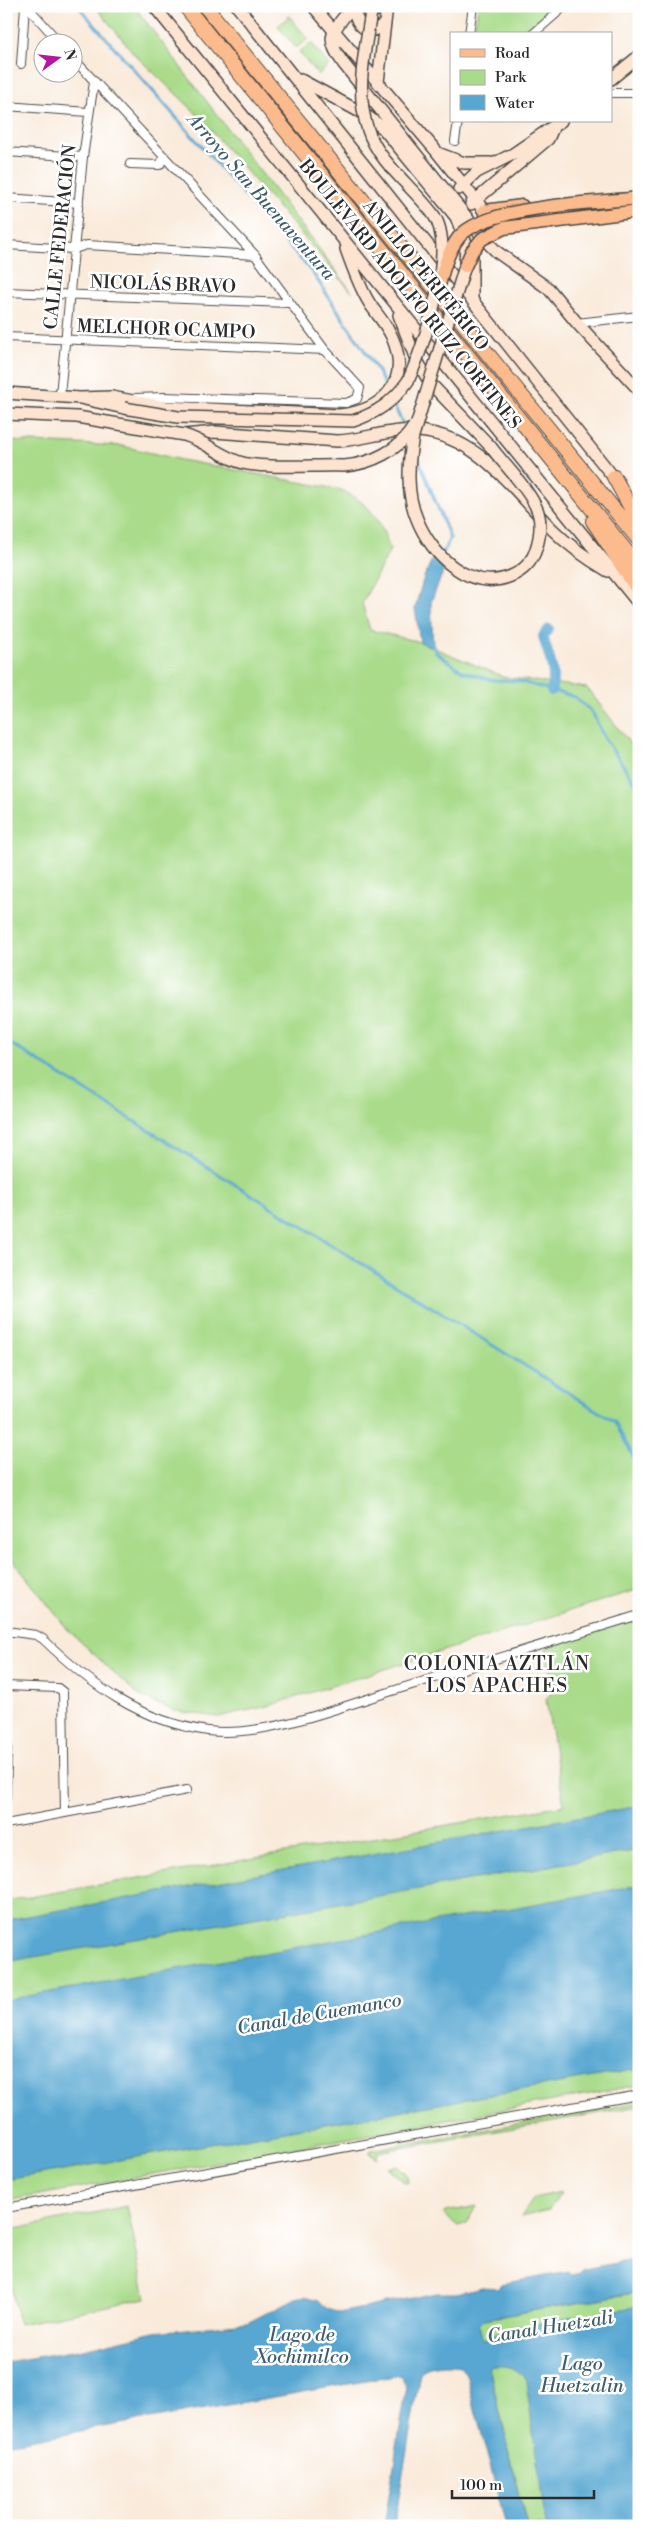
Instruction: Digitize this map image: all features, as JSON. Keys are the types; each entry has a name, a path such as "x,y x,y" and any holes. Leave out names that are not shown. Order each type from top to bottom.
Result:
{"highway":[{"name":"ANILLO PERIFÉRICO","path":"185,6 639,567"},
{"name":"ANILLO PERIFÉRICO","path":"205,6 639,540"},
{"path":"614,477 639,523"},
{"path":"575,488 603,539 639,591"}],"main road":[{"name":"BOULEVARD ADOLFO RUIZ CORTINES","path":"154,6 639,604"},
{"path":"237,6 639,508"},
{"path":"364,6 374,11 386,6 378,82"},
{"path":"372,6 361,86 364,116 370,136 380,154 434,215 440,228 442,246 438,289"},
{"path":"315,8 330,14 352,8"},
{"path":"315,8 437,152 502,233"},
{"path":"352,8 357,21 367,30 374,30 385,24"},
{"path":"352,8 333,30 331,40 335,51 463,210 484,239 497,252 549,289 577,323 639,390"},
{"path":"612,78 639,56"},
{"path":"279,58 303,81 376,122 456,217 466,243 465,266"},
{"path":"451,195 477,172 557,124"},
{"path":"463,210 548,140 557,124"},
{"path":"437,152 464,163 494,163"},
{"path":"484,211 639,192"},
{"path":"124,403 178,417 344,421 369,416 388,403 408,381 451,249 461,235 486,220 515,211 639,198"},
{"path":"529,229 523,226 521,214 530,205"},
{"path":"484,211 482,224 484,239"},
{"path":"396,306 415,357 430,383 491,447 532,500 538,512 540,525 537,547 528,565 511,576 489,581 469,576 452,566 434,549 417,519 411,496 409,467 413,436 420,416 465,266 472,251 482,239 504,228 639,211"},
{"path":"472,298 471,259 474,250 484,239 502,233 529,229 639,217"},
{"path":"6,393 60,396 164,407 339,415 357,413 377,405 393,386 397,358 391,335 366,298 341,238"},
{"path":"6,414 77,417 184,435 204,442 227,456 244,463 352,465 390,450 410,432 420,416"},
{"path":"184,435 215,432 337,441 391,431 416,430 444,436 462,443 494,466 564,540 614,574"}],"street":[{"path":"26,6 50,32"},
{"path":"21,64 26,6"},
{"path":"469,32 473,6"},
{"path":"535,32 565,6"},
{"path":"82,68 255,255 325,350 360,388 360,393 354,400 346,403 164,397 124,403"},
{"name":"CALLE FEDERACIÓN","path":"60,396 83,157 88,112 94,82"},
{"path":"612,93 639,93"},
{"path":"6,106 88,112"},
{"path":"456,141 458,122"},
{"path":"6,152 83,157"},
{"path":"130,164 160,165 164,156"},
{"path":"6,198 79,203"},
{"path":"6,245 74,249 87,245 255,255"},
{"name":"NICOLÁS BRAVO","path":"6,292 70,296 289,303"},
{"path":"577,323 639,316"},
{"name":"MELCHOR OCAMPO","path":"6,337 325,350"},
{"path":"6,1631 36,1635 43,1639 79,1673 104,1692 134,1708 184,1726 230,1732 254,1729 311,1716 639,1615"},
{"path":"6,1686 58,1688 63,1692 65,1813"},
{"path":"6,1799 8,1720"},
{"path":"6,1824 187,1790"},
{"path":"6,2208 639,2095"}],"green space":[{"path":"95,6 134,6 352,292 193,110 136,56"},
{"path":"478,6 555,6 525,32 474,32"},
{"path":"289,16 308,39 296,48 278,26"},
{"path":"311,43 329,65 318,75 299,52"},
{"path":"6,441 122,446 181,460 342,490 361,502 373,514 382,529 390,550 362,603 370,630 420,642 504,677 587,688 639,755 639,1589 268,1706 218,1717 175,1711 138,1695 69,1631 6,1552"},
{"path":"639,1618 639,2085 6,2201 6,1901 564,1805 546,1700 553,1690 546,1648"},
{"path":"639,2102 639,2106 378,2152 377,2159 370,2153 371,2150"},
{"path":"397,2165 406,2173 408,2182 405,2183 388,2168"},
{"path":"561,2192 549,2210 521,2217 534,2198"},
{"path":"127,2206 146,2298 19,2324 6,2262 6,2231"},
{"path":"476,2206 467,2223 458,2226 444,2215 446,2212"},
{"name":"Lago Huetzalin","path":"639,2292 639,2526 527,2526 479,2325 485,2319"}],"water":[{"path":"435,553 447,562 431,602 433,647 420,642 415,608 424,577"},
{"path":"639,1806 639,1850 6,1962 6,1920"},
{"name":"Canal de Cuemanco","path":"639,1885 639,2069 6,2180 6,2000"},
{"name":"Lago de Xochimilco","path":"639,2259 639,2292 485,2319 479,2325 483,2341 507,2329 639,2306 639,2526 546,2526 526,2381 515,2369 506,2366 489,2367 527,2526 506,2526 466,2375 460,2366 433,2366 420,2373 394,2526 384,2526 406,2391 405,2383 400,2375 6,2444 6,2362 79,2350 155,2332 247,2323 296,2298 305,2296 319,2300 326,2308 339,2313 436,2293 457,2293 482,2287 498,2288 500,2284 569,2272 572,2275 580,2273 583,2269"}],"waterway":[{"name":"Arroyo San Buenaventura","path":"78,6 312,272 376,368 387,390"},
{"name":"Arroyo San Buenaventura","path":"393,403 405,429"},
{"name":"Arroyo San Buenaventura","path":"415,450 450,538 443,553"},
{"path":"549,629 543,636 552,670 553,684 551,691"},
{"name":"Arroyo San Buenaventura","path":"432,644 436,652 462,671 492,680 518,681 575,697 592,712 605,739 639,788"},
{"path":"6,1041 615,1422 639,1468"}],"district":[{"name":"COLONIA AZTLÁN LOS APACHES","path":"497,1674"}],"water label":[{"name":"Canal Huetzali","path":"550,2326"}]}
